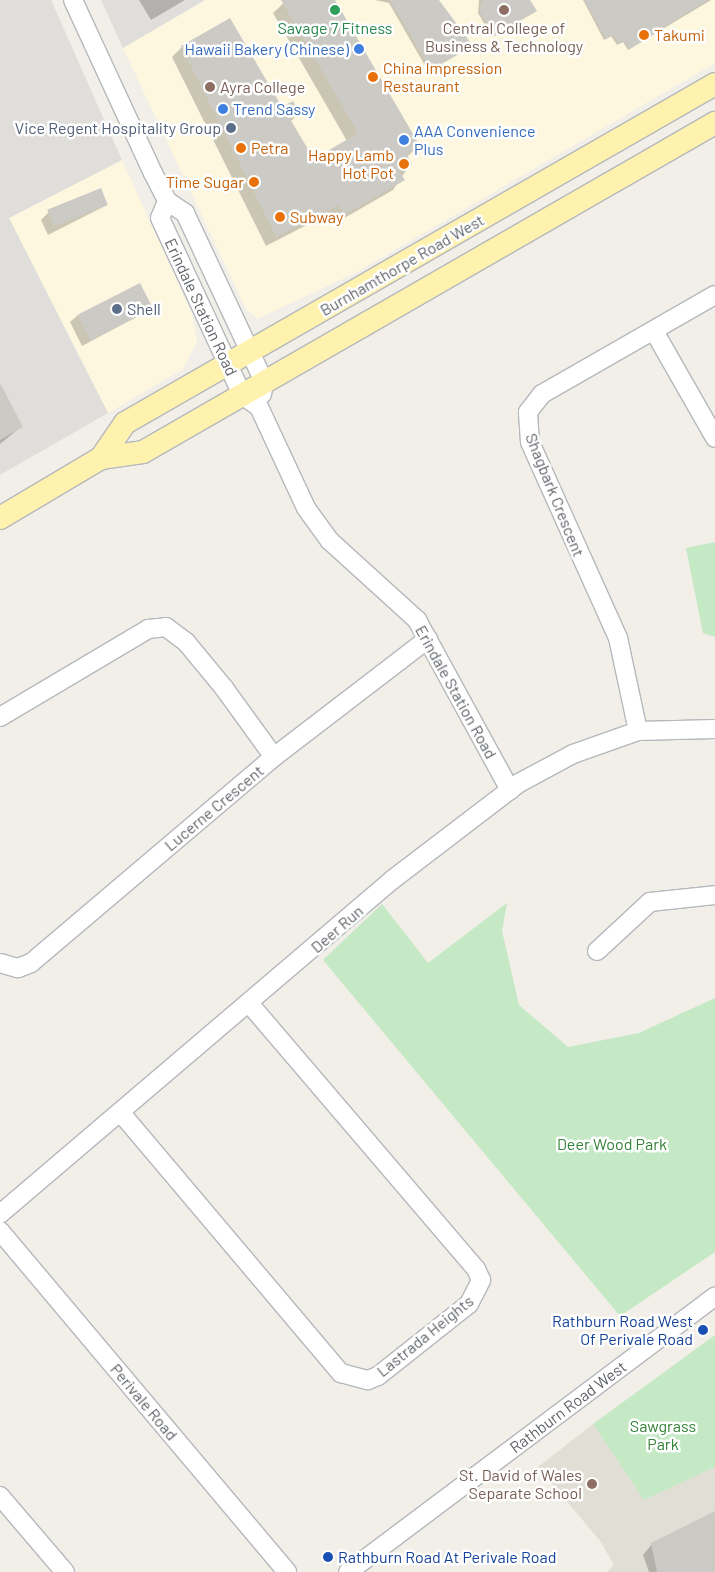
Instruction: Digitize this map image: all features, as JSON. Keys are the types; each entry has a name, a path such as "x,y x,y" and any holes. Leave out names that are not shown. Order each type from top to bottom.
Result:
{"main road":[{"name":"Burnhamthorpe Road West","path":"101,458 125,423 715,84"},
{"name":"Burnhamthorpe Road West","path":"0,518 101,458 143,452 251,401 264,382 715,123"}],"street":[{"name":"Erindale Station Road","path":"73,0 167,200 185,213 264,382"},
{"name":"Erindale Station Road","path":"167,200 160,218 227,364 251,401 306,508 330,541 417,620 510,790"},
{"name":"Shagbark Crescent","path":"638,731 618,638 527,427 532,402 542,394 654,332 715,295"},
{"path":"654,332 715,438"},
{"path":"0,718 148,629 166,628 186,642 224,688 274,757"},
{"name":"Lucerne Crescent","path":"0,963 18,968 31,963 274,757 428,640"},
{"name":"Deer Run","path":"0,1214 250,1004 392,880 510,790 549,765 638,731 715,729"},
{"path":"597,951 650,902 715,895"},
{"name":"Lastrada Heights","path":"121,1113 341,1373 368,1380 378,1376 469,1304 481,1280 476,1269 250,1004"},
{"name":"Perivale Road","path":"0,1231 287,1572"},
{"name":"Rathburn Road West","path":"348,1572 715,1296"},
{"path":"0,1496 65,1572"}],"shaded area":[{"path":"0,0 51,0 122,160 9,218 108,413 0,475"},
{"path":"101,0 205,0 123,48"},
{"path":"205,0 715,0 715,63 357,272 257,319 246,309 123,48"},
{"path":"122,160 192,314 197,342 183,369 108,413 9,218"},
{"name":"St. David of Wales Separate School","path":"593,1424 644,1500 715,1467 715,1572 607,1572 614,1565 601,1542 538,1467"}],"green space":[{"path":"715,542 715,637 703,633 686,548"},
{"name":"Deer Wood Park","path":"507,903 502,931 519,1005 568,1047 639,1033 715,998 715,1252 620,1316 323,960 382,904 428,963"},
{"name":"Sawgrass Park","path":"715,1335 715,1467 644,1500 593,1424"}],"building":[{"path":"281,0 335,0 420,146 406,154 412,164 399,171 405,180 344,215 339,205 276,237 181,46 230,18 282,107 293,101 300,113 290,119 314,159 358,133"},
{"path":"390,0 439,0 473,46 431,70"},
{"path":"483,0 530,0 537,11 494,36 479,10"},
{"path":"584,0 708,0 630,49 625,41 619,44 614,35 606,39"},
{"path":"101,188 108,205 54,226 47,210"},
{"path":"140,283 153,309 91,341 78,315"},
{"path":"0,383 23,427 0,440"},
{"path":"715,1511 715,1572 657,1572 651,1543"}],"place":[{"name":"Savage 7 Fitness","path":"335,10"},
{"name":"Central College of Business & Technology","path":"504,10"},
{"name":"Takumi","path":"644,35"},
{"name":"Hawaii Bakery (Chinese)","path":"359,49"},
{"name":"China Impression Restaurant","path":"373,77"},
{"name":"Ayra College","path":"210,87"},
{"name":"Trend Sassy","path":"223,109"},
{"name":"Vice Regent Hospitality Group","path":"231,128"},
{"name":"AAA Convenience Plus","path":"404,140"},
{"name":"Petra","path":"241,148"},
{"name":"Happy Lamb Hot Pot","path":"404,164"},
{"name":"Time Sugar","path":"254,182"},
{"name":"Subway","path":"280,217"},
{"name":"Shell","path":"117,309"},
{"name":"Rathburn Road West Of Perivale Road","path":"703,1330"},
{"name":"St. David of Wales Separate School","path":"592,1484"},
{"name":"Rathburn Road At Perivale Road","path":"328,1557"}]}
